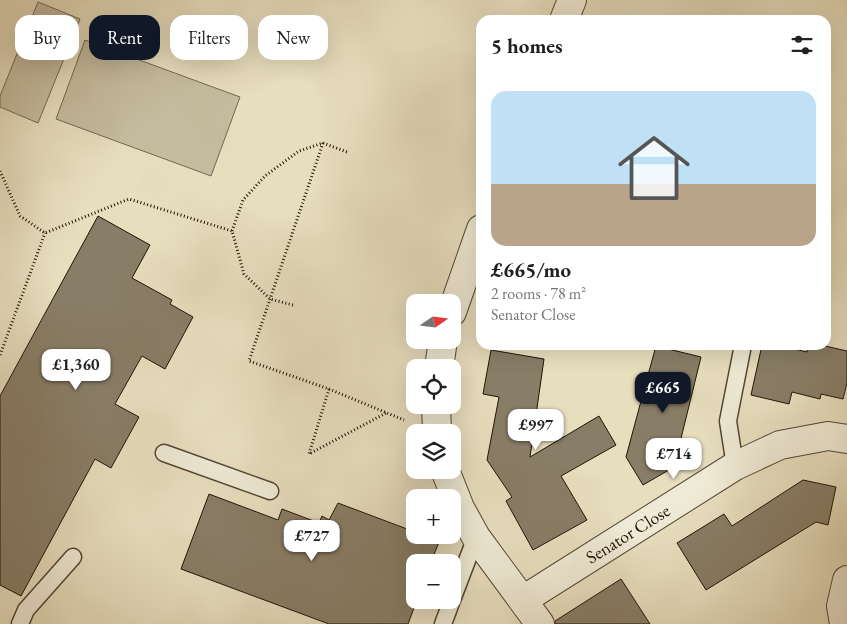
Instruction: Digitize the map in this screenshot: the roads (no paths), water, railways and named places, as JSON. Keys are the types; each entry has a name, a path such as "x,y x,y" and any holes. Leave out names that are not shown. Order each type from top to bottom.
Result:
{"street":[{"path":"566,15 572,0"},
{"path":"458,294 476,243"},
{"name":"Senator Close","path":"523,600 735,466 780,445 828,436 847,439"},
{"path":"449,479 460,508 476,537 540,624"},
{"path":"844,624 841,606 847,580"}],"lane":[{"path":"735,466 728,421 742,350"},
{"path":"164,453 270,491"},
{"path":"461,576 476,537"},
{"path":"20,624 26,610 74,557"},
{"path":"443,624 449,609"}]}
